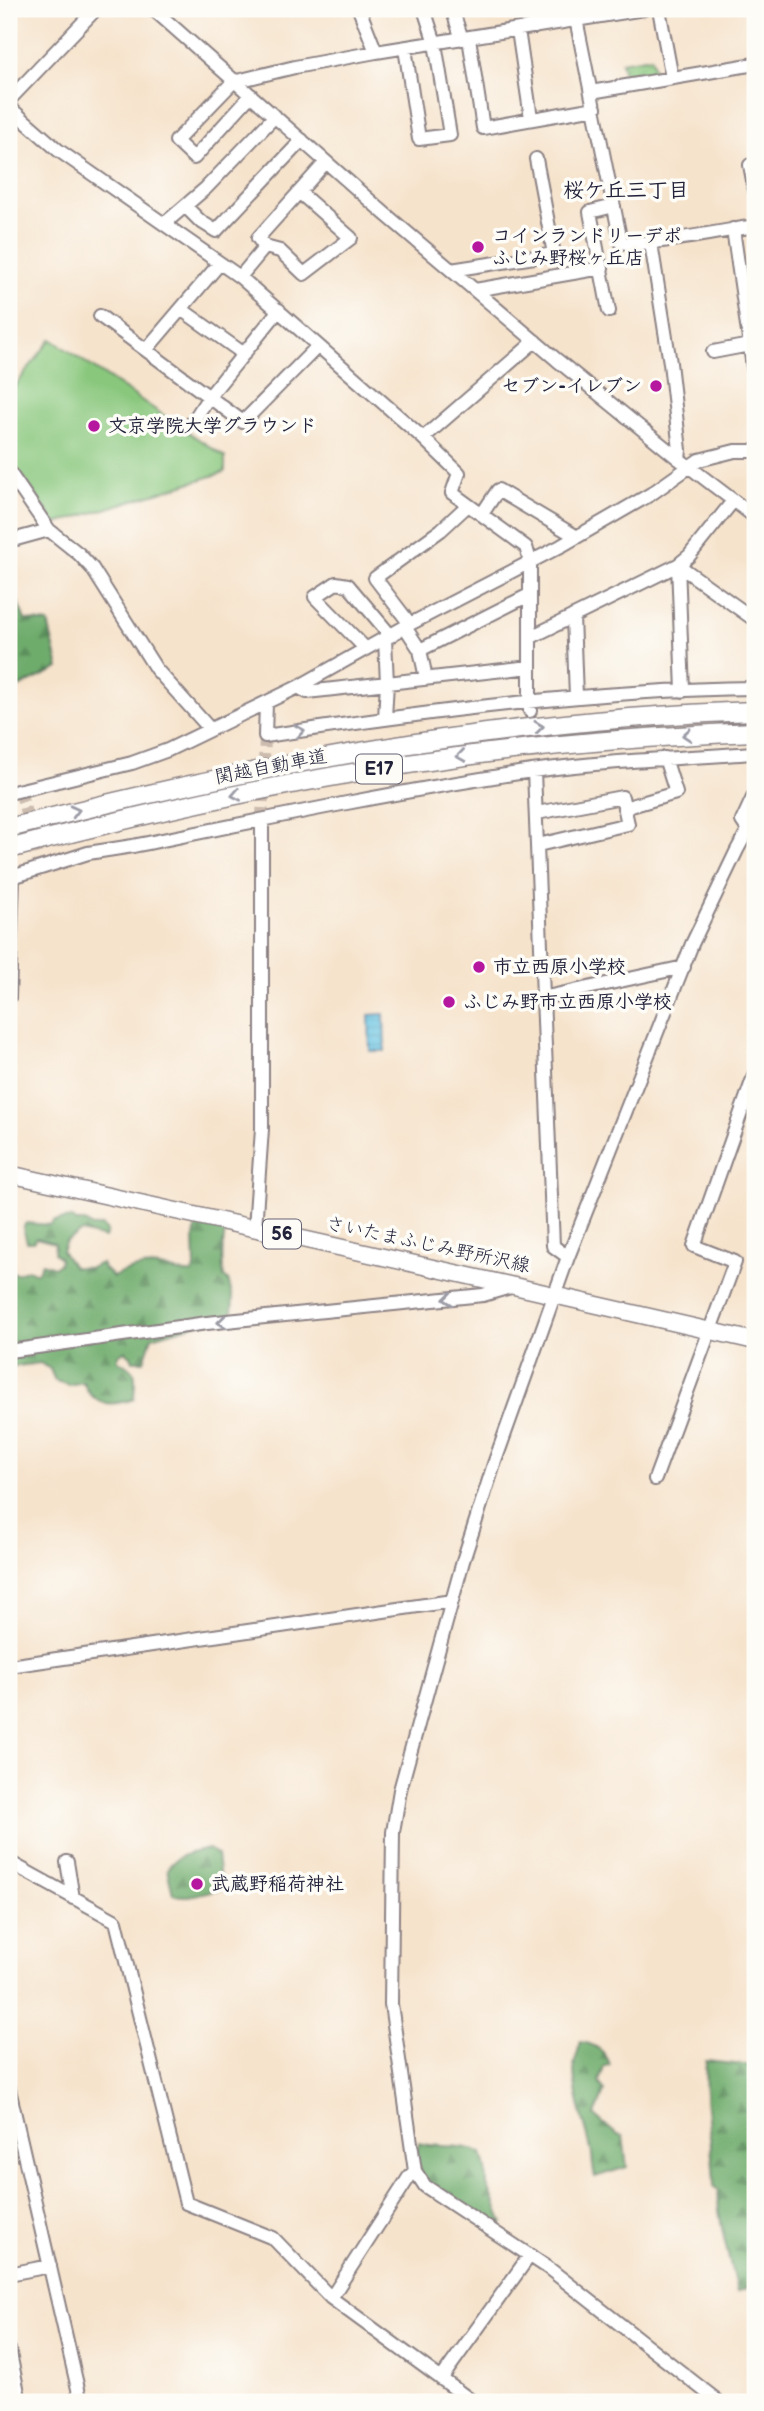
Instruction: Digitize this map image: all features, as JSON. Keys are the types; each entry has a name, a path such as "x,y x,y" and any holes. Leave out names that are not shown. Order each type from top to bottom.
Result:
{"highway":[{"name":"関越自動車道","path":"9,828 117,800 330,756 610,719 755,711"},
{"name":"関越自動車道","path":"9,849 121,819 400,765 612,740 755,732"}],"main road":[{"name":"さいたまふじみ野所沢線","path":"9,1174 755,1341"}],"street":[{"path":"9,100 96,9"},
{"path":"153,9 535,341 678,459 755,517"},
{"path":"359,9 376,52"},
{"path":"405,48 419,139 450,135 435,43 424,9"},
{"path":"452,9 466,38 483,128 595,108"},
{"path":"530,9 535,27"},
{"path":"251,95 194,158 176,141 236,80 376,52 535,27 583,15 644,9"},
{"path":"659,9 671,78"},
{"path":"583,15 591,92 621,242 628,245 651,243 755,226"},
{"path":"517,30 531,118"},
{"path":"591,92 755,64"},
{"path":"9,107 58,150 240,276 459,473 453,493 526,547 530,561 530,706"},
{"path":"164,224 186,206 275,116"},
{"path":"186,206 200,221 216,231 302,140"},
{"path":"451,270 554,254 536,159"},
{"path":"299,192 351,237 304,274 280,251 265,247 258,238 299,192 327,162"},
{"path":"755,164 750,165 755,191"},
{"path":"609,311 590,212 614,206"},
{"path":"733,229 749,291 755,381"},
{"path":"651,243 670,363 680,450 678,459"},
{"path":"240,276 265,247"},
{"path":"146,350 220,263"},
{"path":"475,290 602,268"},
{"path":"181,309 244,354"},
{"path":"192,423 208,398 279,310"},
{"path":"100,316 243,422 318,346"},
{"path":"423,438 535,341"},
{"path":"713,352 753,345"},
{"path":"9,793 132,764 168,750 298,687 408,625 577,537 651,494 699,460 722,453 755,451"},
{"path":"9,472 49,530 92,568 156,669 210,729"},
{"path":"482,514 498,490 577,537"},
{"path":"531,637 678,565 689,556 733,501"},
{"path":"426,678 420,650 408,625 375,578 441,530 468,505"},
{"path":"9,541 49,530"},
{"path":"678,565 755,620"},
{"path":"678,565 683,691"},
{"path":"366,649 315,597 336,583 348,585 388,637 384,718"},
{"path":"420,650 529,595"},
{"path":"573,616 576,697"},
{"path":"298,687 307,692 530,667"},
{"path":"266,703 265,736 384,718 530,706 576,697 755,688"},
{"path":"9,998 11,877 88,853 534,771 755,752"},
{"path":"624,808 676,793 665,758"},
{"path":"534,771 553,1245 568,1257"},
{"path":"752,829 742,821 755,793"},
{"path":"537,813 622,797 628,824 538,845"},
{"path":"719,2402 580,2291 425,2186 415,2171 391,2004 393,1832 400,1790 452,1601 494,1464 568,1257 684,967 752,829 755,817"},
{"path":"255,1228 262,1129 262,820"},
{"path":"542,998 684,967"},
{"path":"654,1479 735,1262 694,1246 755,1073"},
{"path":"9,1351 207,1323 483,1295 514,1286"},
{"path":"9,1666 452,1601"},
{"path":"9,1862 117,1924 186,2203 273,2238 331,2298 473,2402"},
{"path":"67,1862 73,1898"},
{"path":"9,2089 14,2135 50,2266 80,2402"},
{"path":"331,2298 415,2171"},
{"path":"441,2379 530,2255"},
{"path":"9,2274 50,2266"},
{"path":"9,2349 20,2402"}],"green space":[{"path":"651,57 655,77 626,82 621,62"},
{"name":"文京学院大学グラウンド","path":"51,339 225,457 225,472 56,524 9,457 9,394"},
{"path":"9,581 25,620 48,623 59,668 9,692"},
{"path":"71,1218 92,1227 102,1226 107,1231 105,1238 81,1232 66,1241 62,1251 73,1267 90,1268 101,1263 113,1277 145,1267 192,1273 195,1269 194,1236 197,1224 207,1221 226,1228 222,1265 233,1298 232,1312 152,1337 144,1361 133,1361 125,1351 118,1355 118,1361 134,1373 134,1399 117,1403 97,1400 83,1382 69,1385 55,1381 50,1369 40,1363 9,1367 9,1271 17,1274 28,1269 37,1273 42,1263 54,1267 59,1264 60,1258 54,1253 55,1243 36,1238 33,1242 27,1242 23,1228 26,1223 50,1225 54,1221"},
{"path":"209,1849 217,1855 221,1889 190,1896 173,1894 167,1869 171,1864 185,1854"},
{"path":"579,2042 599,2049 610,2065 604,2066 599,2082 604,2091 595,2116 617,2135 623,2136 627,2167 595,2177 574,2078"},
{"path":"706,2061 753,2066 755,2284 737,2292 721,2224 719,2190 714,2186"},
{"path":"419,2143 467,2148 482,2153 487,2185 503,2223 496,2224 426,2182 418,2163"}],"water":[{"path":"384,1014 385,1051 370,1051 369,1015"}],"tunnel":[{"path":"530,711 534,771"},
{"path":"262,820 265,736"},
{"path":"20,790 40,867"}],"place":[{"name":"コインランドリーデポ ふじみ野桜ヶ丘店","path":"478,247"},
{"name":"セブン-イレブン","path":"656,386"},
{"name":"文京学院大学グラウンド","path":"94,426"},
{"name":"市立西原小学校","path":"479,967"},
{"name":"ふじみ野市立西原小学校","path":"449,1002"},
{"name":"武蔵野稲荷神社","path":"197,1884"}],"district":[{"name":"桜ケ丘三丁目","path":"626,190"}]}
